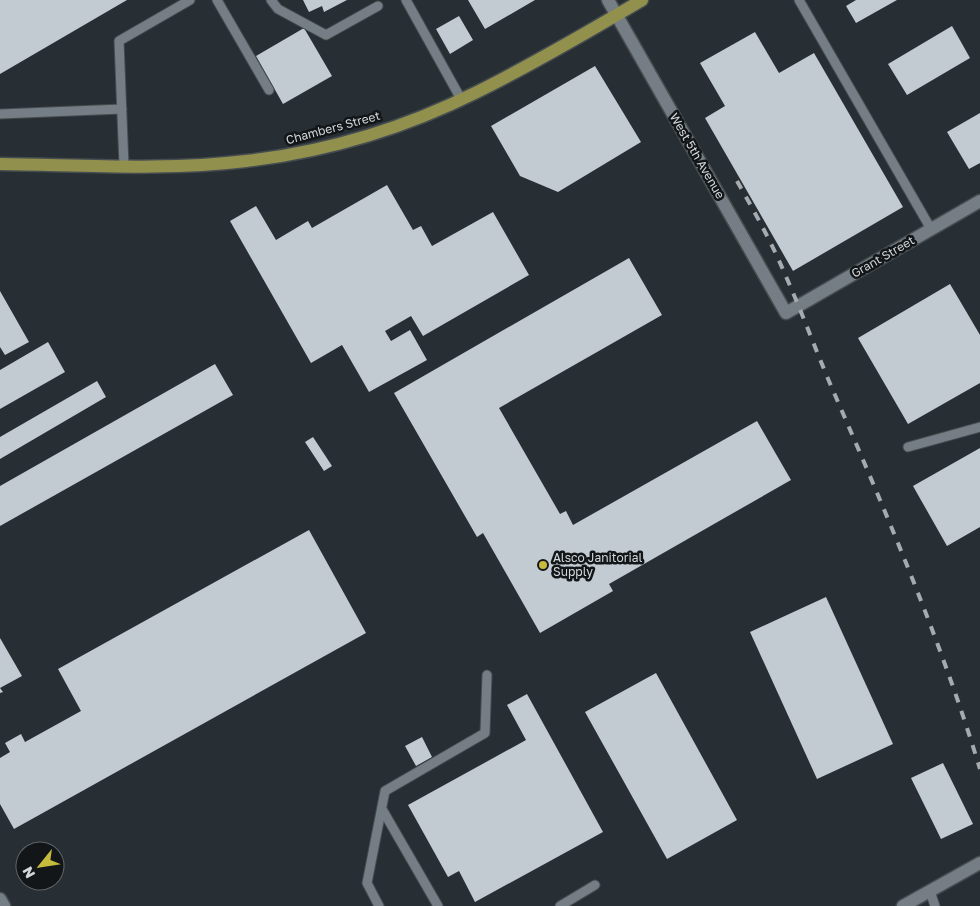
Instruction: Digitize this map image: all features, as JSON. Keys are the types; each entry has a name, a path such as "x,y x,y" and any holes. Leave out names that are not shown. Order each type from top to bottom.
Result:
{"main road":[{"name":"Chambers Street","path":"0,164 184,166 246,161 302,152 365,136 425,115 461,99 524,67 642,0"}],"street":[{"name":"West 5th Avenue","path":"608,0 786,313"},
{"name":"Grant Street","path":"786,313 980,201"},
{"path":"903,906 980,863"},
{"path":"0,899 4,906"}],"lane":[{"path":"124,166 119,41 190,0"},
{"path":"217,0 269,90"},
{"path":"271,0 278,9 326,35 378,6"},
{"path":"406,0 461,99"},
{"path":"799,0 931,229"},
{"path":"0,114 122,109"},
{"path":"908,447 980,426"},
{"path":"379,906 367,883 386,791 485,733 486,675"},
{"path":"382,809 438,906"},
{"path":"560,906 595,884"},
{"path":"930,891 935,906"}],"building":[{"path":"0,0 127,0 0,74"},
{"path":"303,0 347,0 324,12 322,6 309,12"},
{"path":"468,0 535,0 485,29"},
{"path":"856,0 897,0 856,23 846,6"},
{"path":"459,16 473,40 450,54 436,29"},
{"path":"952,26 970,58 907,95 888,64"},
{"path":"304,28 332,76 283,104 256,56"},
{"path":"755,32 779,73 814,53 903,207 793,271 705,118 725,106 700,63"},
{"path":"595,66 641,142 558,192 520,176 491,126"},
{"path":"980,113 980,163 969,169 947,132"},
{"path":"387,185 413,230 421,226 432,246 493,212 529,275 423,336 411,316 385,331 391,341 410,330 427,360 369,392 342,345 311,363 230,221 256,206 276,240 308,221 312,228"},
{"path":"629,258 662,315 499,408 560,514 566,511 573,525 757,421 791,480 609,584 613,591 540,633 483,533 477,537 394,393"},
{"path":"950,284 980,335 980,383 908,424 858,338"},
{"path":"0,291 29,342 5,355 0,347"},
{"path":"48,342 65,372 0,409 0,370"},
{"path":"215,364 233,395 0,526 0,486"},
{"path":"97,381 106,397 0,459 0,437"},
{"path":"313,437 332,466 324,471 305,442"},
{"path":"980,448 980,527 947,546 913,486"},
{"path":"309,530 366,633 14,829 0,804 0,758 10,752 5,743 21,734 25,742 81,711 58,669"},
{"path":"826,597 893,744 817,779 750,632"},
{"path":"0,638 22,676 0,688"},
{"path":"656,673 737,820 667,859 585,712"},
{"path":"527,694 603,832 475,902 459,871 448,877 408,805 526,740 507,705"},
{"path":"422,737 432,757 416,766 405,746"},
{"path":"943,763 973,824 941,839 911,778"}],"railway":[{"path":"737,181 779,260 894,533 931,627 980,769"}],"place":[{"name":"Alsco Janitorial Supply","path":"543,565"}]}
